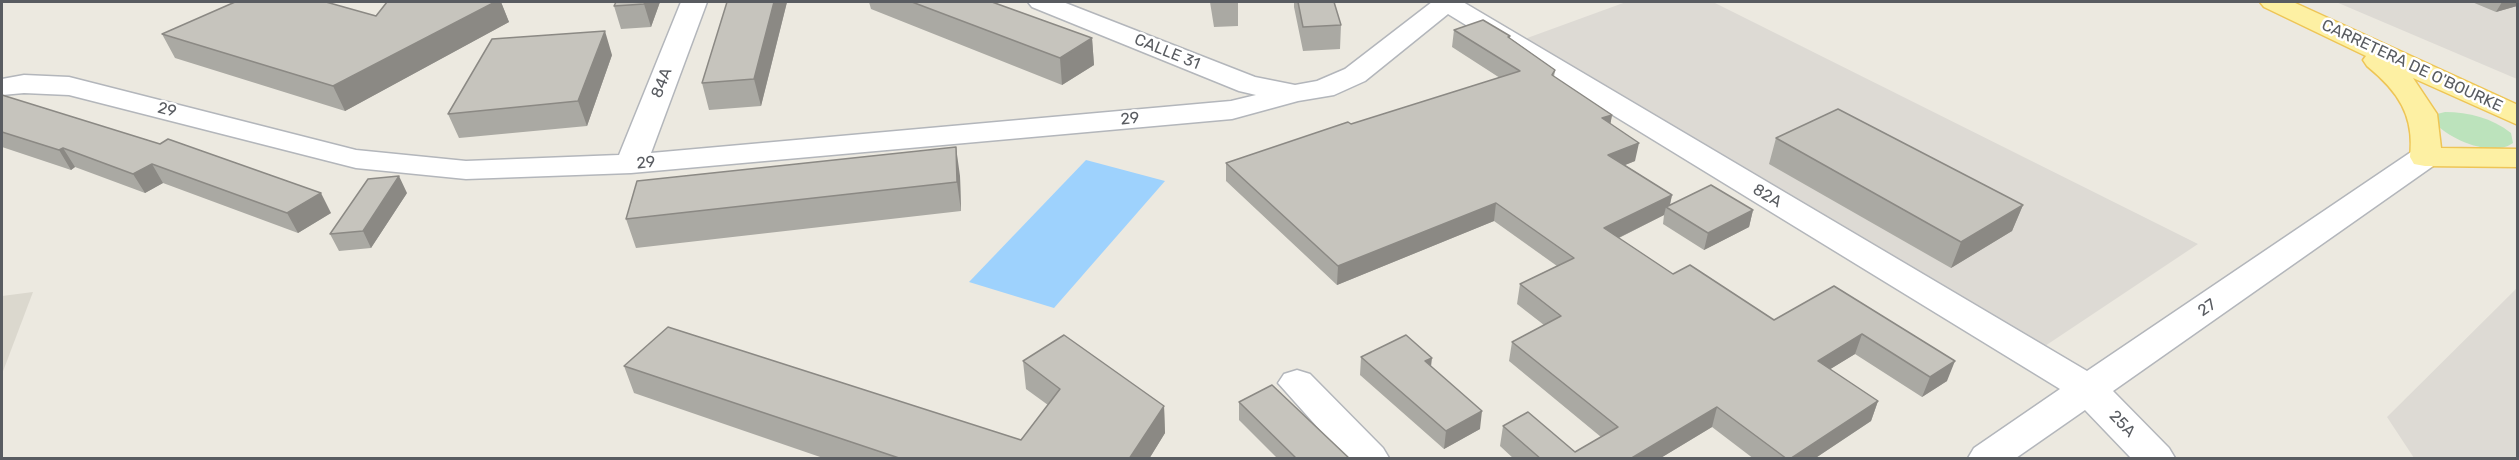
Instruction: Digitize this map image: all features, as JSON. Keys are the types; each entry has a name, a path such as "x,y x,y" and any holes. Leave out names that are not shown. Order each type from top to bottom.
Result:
{"main road":[{"name":"CARRETERA DE O'BOURKE","path":"2273,2 2517,116"},
{"path":"2337,31 2384,65 2416,99 2429,138 2425,157 2517,158"},
{"path":"2416,99 2464,99 2491,104"}],"street":[{"name":"84A","path":"631,164 694,2"},
{"name":"CALLE 31","path":"1041,2 1249,85 1296,93"},
{"path":"1296,93 1324,90 1355,75 1447,2"},
{"name":"82A","path":"1447,2 2088,389"},
{"name":"29","path":"2,87 24,84 69,86 356,159 466,170 631,164 1232,110 1296,93"},
{"name":"27","path":"1988,459 2425,157"},
{"path":"1298,383 1369,459"},
{"name":"25A","path":"2088,389 2156,459"}],"shaded area":[{"path":"1626,2 1713,2 2198,244 2039,350 1519,41"},
{"path":"2336,2 2517,2 2517,79"},
{"path":"2517,288 2517,458 2414,458 2387,417"},
{"path":"33,292 2,374 2,296"}],"green space":[{"path":"2463,113 2488,120 2511,133 2513,143 2494,149 2461,141 2435,123 2437,114"}],"water":[{"path":"1086,160 1165,181 1054,308 969,282"}],"building":[{"path":"235,2 326,2 376,16 387,2 495,2 333,86 162,34"},
{"path":"616,2 645,2 644,4 614,6"},
{"path":"727,2 774,2 754,79 702,83"},
{"path":"912,2 992,2 1092,38 1060,58"},
{"path":"1298,2 1334,2 1341,25 1303,27"},
{"path":"1483,20 1510,36 1508,37 1555,70 1552,75 1612,115 1602,118 1639,143 1608,155 1672,195 1604,228 1673,274 1690,265 1774,320 1834,286 1955,361 1930,377 1862,334 1818,361 1878,401 1790,459 1717,407 1630,459 1541,459 1503,426 1528,412 1575,452 1618,427 1512,342 1561,316 1520,284 1574,258 1496,203 1338,266 1226,163 1348,122 1351,124 1520,71 1454,30"},
{"path":"605,31 578,101 448,114 492,39"},
{"path":"2,95 160,144 168,139 321,193 287,213 152,164 133,174 63,148 59,150 2,132"},
{"path":"1838,109 2023,205 1961,242 1776,138"},
{"path":"956,147 957,182 626,219 637,181"},
{"path":"399,176 363,231 330,234 368,179"},
{"path":"1711,185 1753,210 1708,233 1666,207"},
{"path":"668,327 1021,440 1060,389 1023,361 1064,335 1164,406 1129,459 902,459 624,366"},
{"path":"1406,335 1432,358 1425,361 1482,411 1446,431 1361,357"},
{"path":"1272,385 1350,459 1297,459 1239,402"}]}
